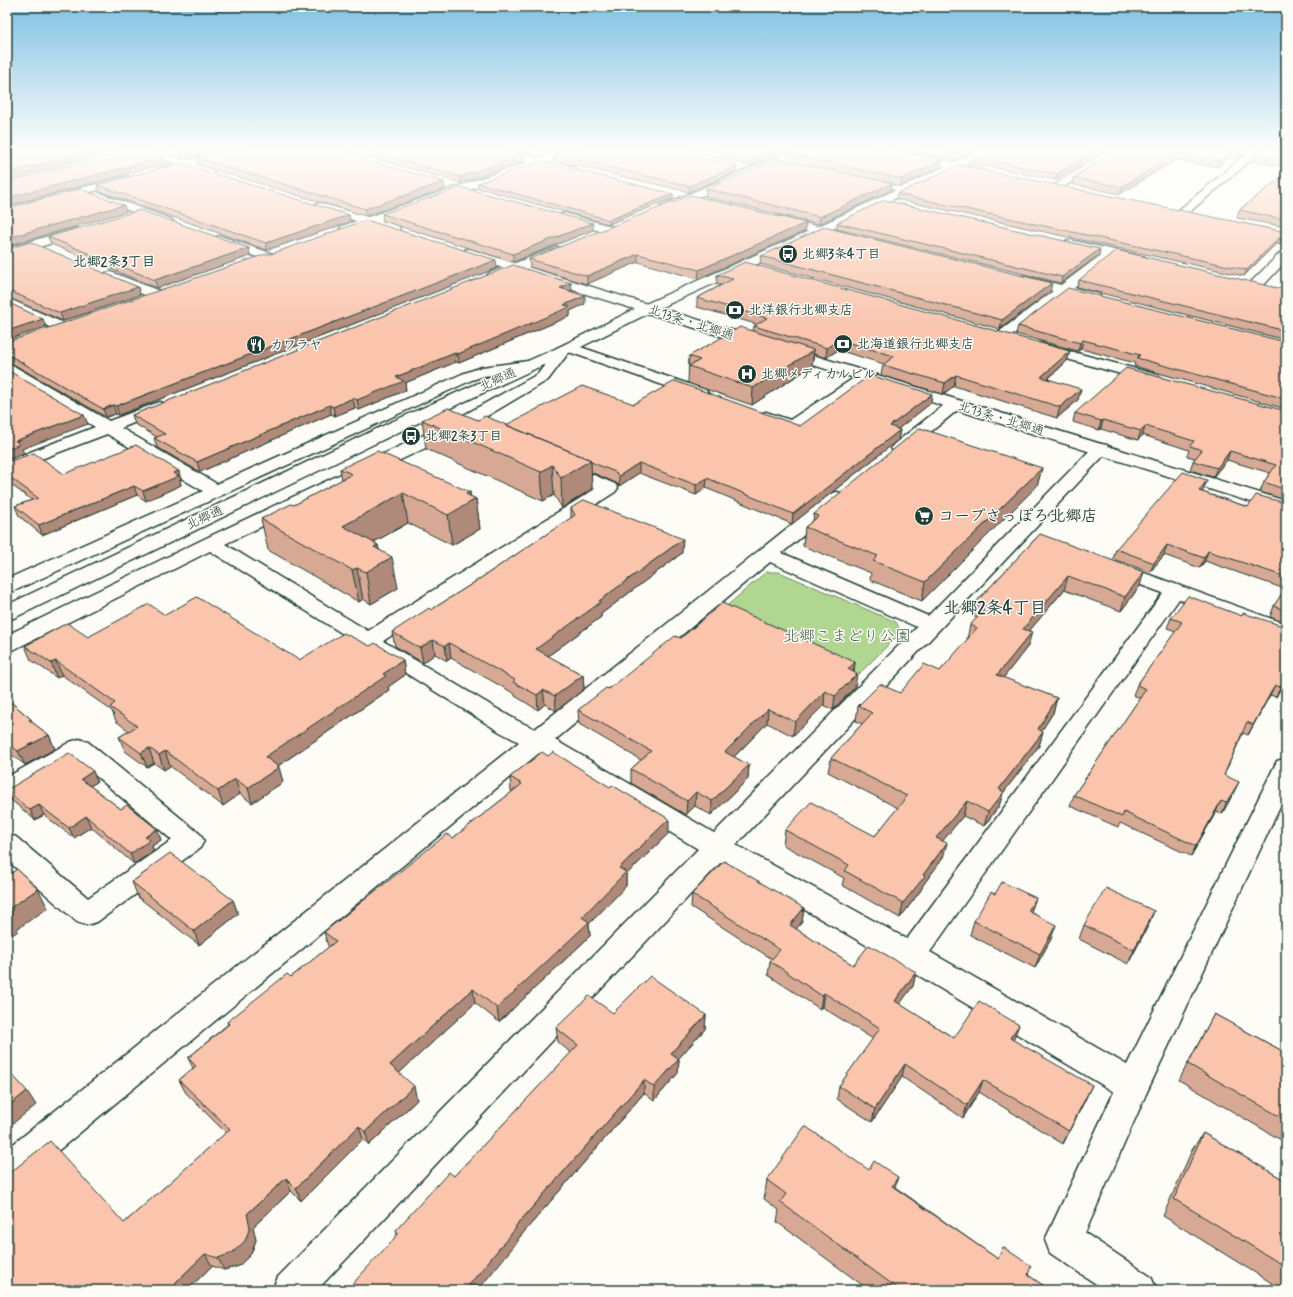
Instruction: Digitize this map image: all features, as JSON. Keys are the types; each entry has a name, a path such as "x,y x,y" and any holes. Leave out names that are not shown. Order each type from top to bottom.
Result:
{"street":[{"path":"139,211 180,225"},
{"path":"335,211 402,232"},
{"path":"333,234 399,211"},
{"path":"653,212 657,211"},
{"name":"北郷通","path":"7,612 397,426 565,349 646,308 863,211"},
{"path":"1177,211 1198,215"},
{"path":"121,219 143,212"},
{"path":"550,213 614,228 588,238"},
{"path":"765,217 854,239"},
{"path":"7,252 85,229"},
{"path":"209,236 268,257"},
{"path":"1058,241 1149,261"},
{"path":"34,244 56,253"},
{"path":"478,283 567,247"},
{"name":"北13条・北郷通","path":"455,249 1286,507"},
{"path":"246,265 283,252"},
{"path":"1001,337 1111,253"},
{"path":"1256,285 1286,254"},
{"path":"744,265 766,272"},
{"path":"99,271 157,295"},
{"path":"1009,276 1109,301"},
{"path":"1241,281 1271,288"},
{"path":"143,300 172,290"},
{"path":"7,302 63,328"},
{"path":"42,335 78,323"},
{"path":"986,332 1170,382"},
{"path":"7,644 211,543 459,426 543,377 565,349 710,397"},
{"path":"7,587 467,377 482,372 528,366"},
{"path":"7,368 216,491"},
{"path":"755,413 792,426 865,377"},
{"path":"7,467 174,402"},
{"path":"880,464 954,404"},
{"path":"459,426 480,434"},
{"path":"291,1290 931,625 1031,537 1100,449"},
{"path":"368,641 609,488 545,461"},
{"path":"7,1171 855,484"},
{"path":"211,543 508,726 537,741 717,847 911,956 1133,1086"},
{"path":"768,554 931,625"},
{"path":"1101,564 1286,631"},
{"path":"911,956 1175,591"},
{"path":"7,789 78,748 191,841 87,914 7,844"},
{"path":"1138,1290 1063,1240 1133,1086 1286,767"}],"green space":[{"name":"北郷こまどり公園","path":"766,572 779,572 896,622 901,632 857,676 721,611"}],"building":[{"path":"7,211 104,211 7,238"},
{"path":"142,211 249,248 155,280 48,237"},
{"path":"171,211 334,211 349,215 266,243"},
{"path":"392,211 547,211 593,223 513,254 382,214"},
{"path":"575,211 632,211 609,220"},
{"path":"652,211 755,211 806,223 699,270 638,254 587,276 529,259"},
{"path":"794,211 834,211 820,217"},
{"path":"862,211 930,211 1100,249 1062,277 837,223"},
{"path":"973,211 1181,211 1286,232 1281,239 1279,238 1247,270"},
{"path":"1241,211 1286,211 1286,220"},
{"path":"366,220 496,260 116,406 113,405 103,409 7,354 7,342 266,254 271,254"},
{"path":"824,227 1052,283 1002,320 761,256"},
{"path":"30,242 138,287 60,313 7,290 7,249"},
{"path":"1116,250 1286,290 1286,331 1079,280"},
{"path":"745,262 1070,351 1041,377 1081,389 1060,407 956,375 945,383 883,365 894,356 839,340 827,348 754,326 767,318 697,298 733,279 717,275"},
{"path":"513,265 571,283 560,288 585,296 564,305 570,307 458,354 455,353 396,377 404,381 357,400 353,398 333,407 330,405 197,462 154,438 165,434 132,415"},
{"path":"1068,288 1286,342 1286,399 1137,358 1140,355 1083,340 1080,343 1018,326"},
{"path":"7,302 43,319 7,331"},
{"path":"740,327 814,350 753,388 689,366 700,360 689,356"},
{"path":"1126,368 1286,411 1286,490 1264,482 1276,465 1230,451 1217,468 1193,461 1202,450 1190,446 1194,441 1145,426 1141,431 1075,413"},
{"path":"7,371 84,415 15,441 20,444 7,449"},
{"path":"870,375 932,394 890,426 900,430 793,514 707,478 696,485 639,463 619,476 615,472 591,462 591,460 506,425 582,386 634,404 675,381 800,426"},
{"path":"448,408 478,420 485,416 591,460 561,478 552,465 541,472 422,420"},
{"name":"コープさっぽろ北郷店","path":"920,428 1042,468 925,582 873,561 878,556 805,527 819,516 814,514"},
{"path":"136,445 179,471 173,473 179,476 143,491 134,486 39,525 15,506 38,498 7,475 7,462 34,453 64,474"},
{"path":"377,451 470,492 466,494 476,499 448,515 403,493 343,526 378,545 374,547 392,557 366,572 357,568 352,570 261,519 291,504 294,505 352,474 340,469"},
{"path":"1183,472 1207,480 1199,491 1248,507 1256,495 1286,503 1286,577 1208,551 1204,558 1167,545 1154,563 1116,549"},
{"path":"584,500 683,539 599,601 601,602 536,649 583,675 555,696 543,690 537,695 513,682 515,680 449,643 445,646 433,640 420,648 392,632 429,608 431,610 475,582 575,515 571,508"},
{"path":"1040,534 1144,572 1125,597 1068,576 1023,629 1032,632 997,675 1057,698 1038,729 1043,732 999,789 1004,792 988,812 967,801 936,838 947,843 923,875 925,876 903,903 845,871 849,865 785,830 811,802 875,836 907,796 831,758 872,713 858,706 880,684 900,693 924,664 940,671 977,628 970,625 987,607 976,602"},
{"path":"1286,587 1286,611 1274,606"},
{"path":"1188,596 1242,616 1243,613 1286,627 1286,676 1280,687 1275,685 1253,725 1247,722 1224,775 1239,782 1226,803 1221,801 1196,846 1124,812 1122,817 1074,795 1146,689 1137,685 1182,622 1171,618"},
{"path":"197,597 299,660 344,633 370,646 375,643 403,660 383,674 386,676 265,757 279,767 248,788 235,779 218,791 165,751 159,755 149,748 141,753 119,737 137,726 110,707 115,703 56,661 51,663 25,646 67,623 88,637 149,604 165,615"},
{"path":"722,603 855,662 848,669 857,674 835,696 825,691 795,722 768,709 725,752 749,765 712,801 696,792 687,801 631,769 651,751 578,710 606,688 609,689 675,636 681,638"},
{"path":"7,699 31,719 29,720 49,735 18,751 7,743"},
{"path":"542,752 548,756 553,752 610,787 612,785 669,819 619,868 626,872 582,917 589,922 497,1008 473,989 390,1065 414,1086 365,1132 359,1126 296,1188 286,1178 247,1214 250,1227 245,1241 232,1253 218,1258 205,1254 175,1283 182,1290 7,1290 7,1175 50,1141 124,1223 230,1129 179,1080 196,1066 188,1058 229,1024 227,1022 287,974 291,977 336,941 324,932 447,834 453,838 522,784 510,777"},
{"path":"69,753 93,771 81,779 121,809 127,805 157,829 145,837 150,840 130,854 86,816 69,828 39,805 30,810 7,791 7,788 12,787"},
{"path":"170,853 233,900 194,931 132,882"},
{"path":"724,861 804,908 790,925 853,965 869,945 916,972 895,1001 954,1038 979,1001 1019,1025 1010,1038 1092,1085 1069,1131 983,1080 967,1105 905,1064 875,1109 839,1086 880,1028 824,993 822,996 770,961 780,950 692,894"},
{"path":"17,869 38,889 7,910 7,876"},
{"path":"1002,882 1036,898 1028,911 1056,925 1040,954 974,921 991,892 995,894"},
{"path":"1106,888 1154,911 1134,950 1084,925"},
{"path":"650,976 706,1015 671,1053 679,1059 654,1087 644,1080 515,1227 516,1228 465,1290 347,1290 399,1233 396,1230 449,1172 454,1176 578,1045 556,1028 589,996 613,1013"},
{"path":"1214,1014 1286,1053 1286,1120 1188,1064"},
{"path":"7,1069 27,1091 7,1107"},
{"path":"805,1126 869,1170 874,1161 898,1177 892,1186 998,1259 1003,1247 1031,1266 1028,1275 1050,1290 900,1290 780,1202 786,1194 767,1180"},
{"path":"1203,1133 1286,1181 1286,1267 1174,1199"}],"place":[{"name":"北郷3条4丁目","path":"788,254"},
{"name":"北洋銀行北郷支店","path":"735,310"},
{"name":"北海道銀行北郷支店","path":"843,344"},
{"name":"カワラヤ","path":"256,345"},
{"name":"北郷メディカルビル","path":"747,374"},
{"name":"北郷2条3丁目","path":"411,436"},
{"name":"コープさっぽろ北郷店","path":"924,516"}],"district":[{"name":"北郷2条3丁目","path":"114,262"},
{"name":"北郷2条4丁目","path":"995,608"}]}
